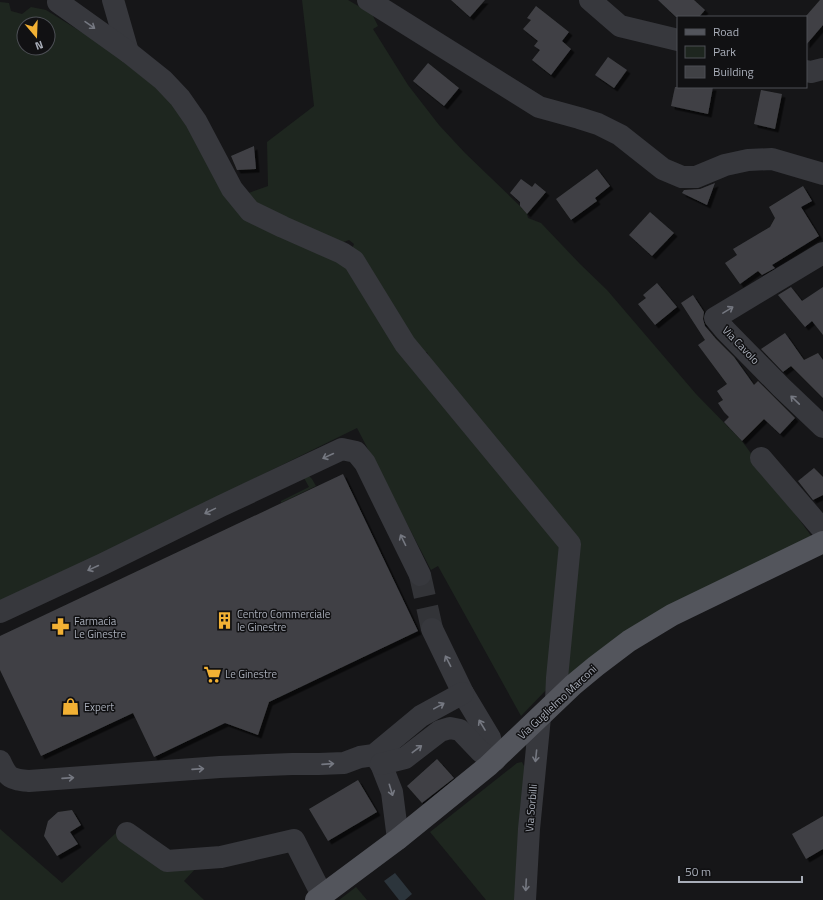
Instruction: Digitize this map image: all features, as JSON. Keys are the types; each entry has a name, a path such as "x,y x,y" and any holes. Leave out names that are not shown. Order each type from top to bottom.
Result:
{"main road":[{"name":"Via Guglielmo Marconi","path":"319,898 398,839 495,760 572,685 612,653 666,619 823,542"}],"street":[{"path":"53,1 73,2 85,0"},
{"path":"113,0 128,52"},
{"path":"368,0 539,107 598,124 620,135 663,169 682,177 696,177 726,165 748,160 772,159 823,174"},
{"path":"590,0 620,26 677,40"},
{"path":"53,1 128,52 163,80 180,98 196,121 232,189 250,211 342,253 354,261 405,344 570,544 556,701"},
{"path":"807,71 811,72 823,69"},
{"name":"Via Cavolo","path":"823,253 715,318 781,387 823,427"},
{"path":"0,612 342,450 356,452 365,463 420,575"},
{"path":"761,458 823,530"},
{"path":"432,629 463,693 490,738 495,760"},
{"path":"378,759 421,716 463,693"},
{"name":"Via Sorbilli","path":"525,900 529,829 540,717"},
{"path":"0,761 8,776 16,780 29,781 220,767 338,763 360,757 378,759 405,758 440,731 450,728 460,730 481,752 495,760"},
{"path":"378,759 392,792 398,839"},
{"path":"127,833 167,861 221,857 294,840 319,898"}],"green space":[{"path":"302,0 348,0 372,14 378,26 373,29 408,85 439,125 465,153 520,206 527,214 528,218 541,223 607,290 696,394 742,441 812,537 563,680 574,547 429,357 427,352 421,354 352,249 354,244 349,240 338,244 271,216 246,194 268,186 267,142 314,106"},
{"path":"0,2 9,3 11,11 22,14 31,7 46,10 56,16 16,16 16,56 56,56 56,16 146,72 184,117 235,208 347,267 560,544 550,686 521,716 438,566 431,570 357,428 0,604"},
{"path":"303,476 309,476 316,486 281,503 281,501 309,487"},
{"path":"522,762 525,768 521,900 486,900 430,832 517,763"},
{"path":"0,829 62,883 116,833 165,870 196,868 184,881 204,900 0,900"},
{"path":"356,887 367,900 339,900"}],"shaded area":[{"path":"395,873 412,894 405,900 399,900 384,881"}],"building":[{"path":"451,0 485,0 470,17"},
{"path":"658,0 694,0 705,10 700,16 676,17"},
{"path":"820,0 823,0 823,25 807,44 807,16"},
{"path":"536,6 569,32 562,41 571,49 551,75 532,60 540,50 534,46 538,41 523,29 531,20 527,18"},
{"path":"608,57 627,70 614,88 595,75"},
{"path":"428,63 459,88 444,106 413,81"},
{"path":"675,87 713,88 708,114 671,106"},
{"path":"761,90 782,94 775,129 754,124"},
{"path":"254,146 256,169 237,170 231,156"},
{"path":"597,169 610,186 595,198 597,201 571,220 556,199"},
{"path":"521,179 532,187 535,183 546,192 527,214 520,206 520,202 510,193"},
{"path":"715,183 707,205 682,193 684,190 700,189"},
{"path":"803,186 812,201 801,207 819,236 772,265 775,268 762,275 758,271 740,284 725,263 737,255 733,249 770,227 775,218 769,207"},
{"path":"650,212 674,233 652,256 629,235"},
{"path":"657,283 677,307 655,325 638,304 646,298 643,295"},
{"path":"791,287 802,301 823,287 823,335 812,321 805,327 778,295"},
{"path":"693,295 704,312 703,319 705,326 734,357 754,385 758,381 795,418 780,434 764,419 742,441 724,422 729,417 718,403 723,400 717,391 727,384 698,345 705,340 681,303"},
{"path":"785,333 804,360 818,353 823,360 823,398 791,366 783,372 761,349"},
{"path":"814,468 823,477 823,495 813,500 798,481"},
{"name":"Centro Commerciale le Ginestre","path":"343,474 418,631 269,702 258,735 225,723 154,757 133,713 41,756 0,670 0,636"},
{"path":"437,759 454,778 422,803 407,786"},
{"path":"358,780 377,812 328,841 309,809"},
{"path":"72,810 81,825 70,832 78,844 57,856 44,836 48,821 58,812"},
{"path":"823,816 823,849 806,859 792,834"}],"tunnel":[{"path":"420,575 432,629"}],"place":[{"name":"Centro Commerciale le Ginestre","path":"224,620"},
{"name":"Farmacia Le Ginestre","path":"61,627"},
{"name":"Le Ginestre","path":"212,674"},
{"name":"Expert","path":"71,707"}]}
